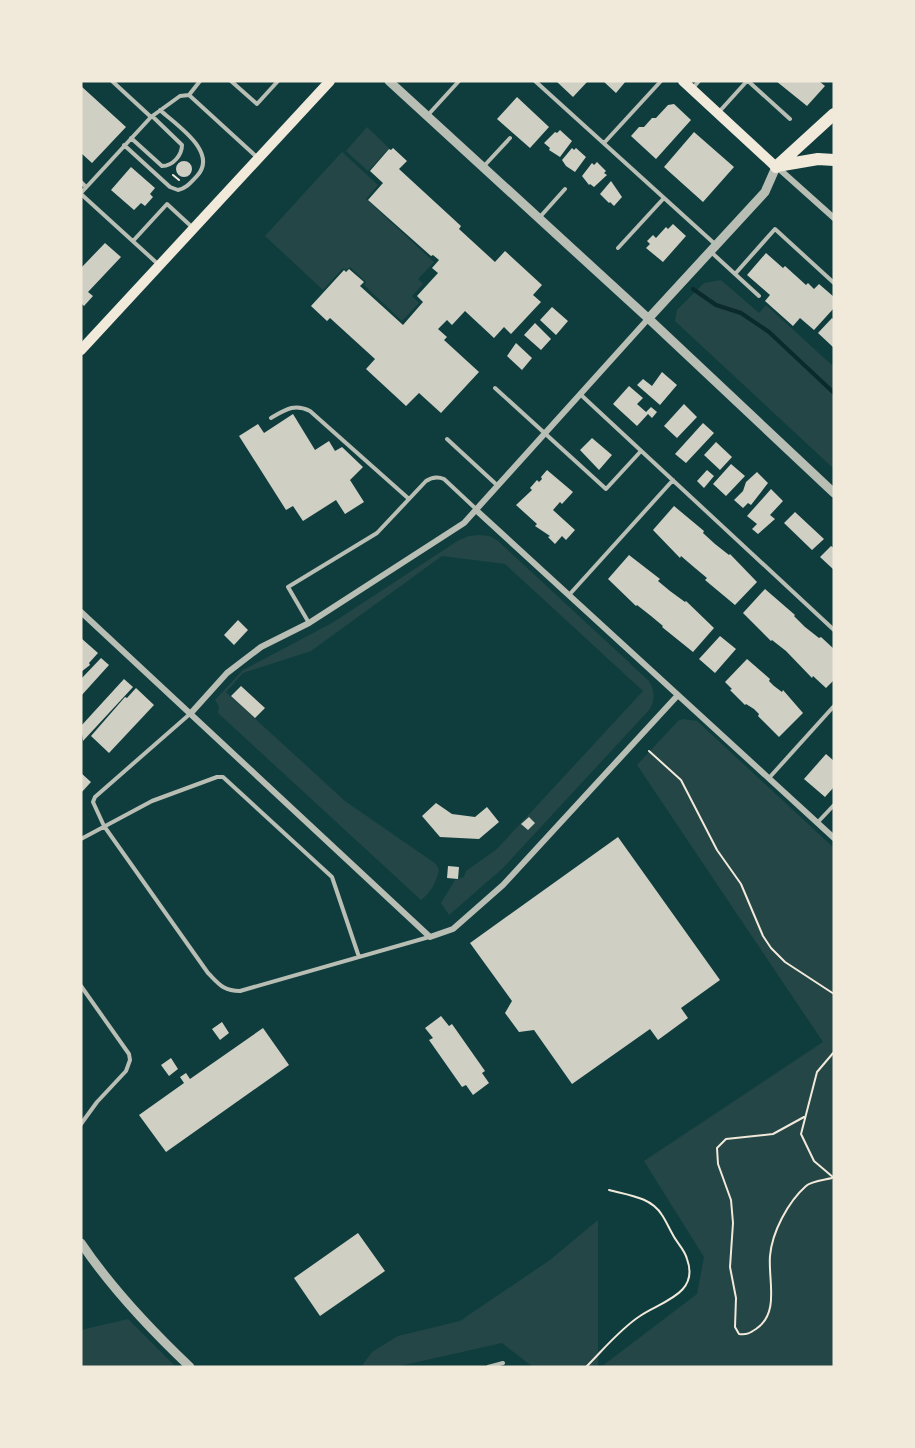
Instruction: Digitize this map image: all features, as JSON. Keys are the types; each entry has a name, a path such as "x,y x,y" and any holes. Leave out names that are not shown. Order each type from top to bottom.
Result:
{"highway":[{"path":"776,166 834,114"},
{"path":"776,166 818,159 834,160"}],"main road":[{"path":"82,346 330,81"},
{"path":"682,81 695,85 718,113 776,166"}],"street":[{"path":"389,81 834,493"},
{"path":"191,713 227,673 261,647 309,623 464,524 765,192 776,166 834,218"},
{"path":"476,510 834,838"},
{"path":"81,612 430,937 453,929 502,885 678,695"},
{"path":"81,1244 100,1272 126,1302 190,1367"}],"lane":[{"path":"112,81 182,145 181,153 172,163 162,166 131,138"},
{"path":"160,265 81,193 152,116 180,96 189,95 200,81"},
{"path":"231,81 257,104 278,81"},
{"path":"427,116 459,81"},
{"path":"535,81 664,198 759,296"},
{"path":"604,143 661,81"},
{"path":"718,113 747,81 790,119"},
{"path":"189,95 258,159"},
{"path":"124,145 170,187 178,190 187,187 202,171 203,157 194,141 160,110"},
{"path":"483,167 510,138"},
{"path":"81,182 86,187"},
{"path":"539,219 565,189"},
{"path":"618,248 664,198"},
{"path":"133,241 166,204 194,228"},
{"path":"735,273 775,229 834,283"},
{"path":"495,387 606,489 641,451"},
{"path":"580,394 834,630"},
{"path":"271,418 292,407 301,407 310,411 409,499"},
{"path":"447,439 498,486"},
{"path":"309,623 288,587 377,533 431,477 438,476 444,479 476,510"},
{"path":"569,595 673,480"},
{"path":"769,778 834,706"},
{"path":"191,713 95,797 94,808 104,826 208,973 229,991 240,991 430,937"},
{"path":"81,839 152,801 217,777 224,777 332,877 359,957"},
{"path":"817,823 834,804"},
{"path":"81,986 129,1054 130,1060 126,1071 97,1102 81,1124"},
{"path":"488,1367 502,1363"}],"path":[{"path":"173,175 182,182"},
{"path":"649,751 681,780 717,850 741,884 763,936 771,948 785,962 834,994"},
{"path":"833,1178 814,1161 801,1134 817,1072 834,1052"},
{"path":"804,1117 773,1134 726,1139 717,1148 718,1164 731,1200 733,1223 730,1267 736,1298 735,1327 739,1334 749,1334 765,1324 769,1317 772,1295 770,1254 788,1207 807,1185 833,1178"},
{"path":"586,1367 640,1315 671,1300 682,1291 688,1279 687,1258 654,1205 647,1200 609,1190"}],"shaded area":[{"path":"367,127 389,148 368,171 346,151"},
{"path":"342,152 378,185 366,199 434,262 418,279 423,284 412,296 419,303 402,321 364,285 366,282 350,267 346,270 343,268 323,290 265,236"},
{"path":"721,280 759,313 766,305 834,367 834,469 675,321 677,310 704,283"},
{"path":"480,535 490,536 498,541 649,681 653,698 650,709 503,868 449,915 441,903 455,880 464,877 466,871 497,849 643,691 505,564 442,556 311,651 243,673 226,692 345,801 436,864 439,870 436,879 421,900 218,713 219,706 215,700 243,670 332,623 459,540"},
{"path":"683,719 697,721 834,848 834,1367 601,1367 697,1294 704,1257 644,1161 823,1042 637,765 678,721"},
{"path":"598,1220 598,1367 533,1367 502,1343 395,1367 361,1367 372,1352 398,1336 460,1321 550,1260"},
{"path":"128,1319 176,1367 81,1367 81,1330"}],"building":[{"path":"556,81 588,81 573,97"},
{"path":"603,81 626,81 616,93"},
{"path":"776,81 819,81 825,86 807,106"},
{"path":"81,86 126,127 92,163 81,153"},
{"path":"517,97 549,127 530,148 497,119"},
{"path":"674,104 691,120 656,159 631,136 639,127 644,127 652,118 656,118 668,105"},
{"path":"560,130 572,141 560,157 549,150 550,148 544,143"},
{"path":"694,132 734,167 703,202 664,167"},
{"path":"393,148 407,161 399,169 461,226 459,229 495,262 505,251 542,285 533,295 541,302 511,334 504,327 494,338 465,311 452,325 447,320 438,329 447,337 444,340 479,372 441,413 419,393 406,406 366,369 375,359 330,318 327,321 311,306 344,270 346,272 349,269 364,282 360,286 403,325 423,302 417,296 438,273 432,268 439,260 431,256 368,200 383,183 370,171 389,149"},
{"path":"572,148 574,150 576,148 586,157 575,172 562,160"},
{"path":"181,161 187,161 192,169 190,175 181,177 176,172 176,166"},
{"path":"597,162 607,175 594,187 589,185 582,176 592,163 594,165"},
{"path":"131,167 155,188 150,194 153,197 145,206 141,203 134,210 111,190"},
{"path":"611,181 622,197 614,206 600,194"},
{"path":"673,224 686,236 663,262 646,248 650,244 647,241 653,235 656,238 666,227 668,229"},
{"path":"105,243 121,257 88,292 93,296 84,306 81,303 81,268"},
{"path":"766,253 806,285 808,283 814,289 819,284 834,297 834,308 814,330 800,318 793,326 765,301 770,295 747,275"},
{"path":"552,307 568,321 556,335 540,320"},
{"path":"832,318 834,320 834,348 818,333"},
{"path":"535,323 551,339 541,350 524,335"},
{"path":"516,343 532,358 522,370 507,356"},
{"path":"662,372 677,385 660,405 637,385 643,379 652,386"},
{"path":"629,386 643,398 637,404 646,412 651,407 657,412 652,418 648,414 637,426 613,404"},
{"path":"684,404 697,417 677,438 664,426"},
{"path":"293,414 315,450 329,441 335,451 342,447 363,467 350,480 364,502 345,514 336,500 303,521 293,506 286,510 239,436 258,424 264,433"},
{"path":"703,423 714,433 686,463 675,454"},
{"path":"592,438 612,455 599,470 580,450"},
{"path":"716,442 732,457 720,470 704,455"},
{"path":"731,464 745,476 726,496 713,484"},
{"path":"547,470 573,492 553,510 575,530 566,540 562,536 555,544 548,537 550,536 535,526 537,524 516,505 532,490 530,488 537,480 539,482 542,479 541,477"},
{"path":"707,470 714,476 704,488 697,481"},
{"path":"757,472 768,483 751,505 748,503 743,508 734,500 743,491 746,482"},
{"path":"771,489 783,501 770,515 775,519 758,534 752,529 757,524 747,516"},
{"path":"674,506 704,531 703,533 715,544 730,554 757,582 735,605 705,580 707,578 681,556 680,558 653,530"},
{"path":"795,512 824,539 812,550 784,523"},
{"path":"831,546 834,548 834,570 820,557"},
{"path":"629,555 660,579 658,581 670,591 686,601 714,628 693,652 636,606 608,579"},
{"path":"765,589 795,615 805,627 834,649 834,680 826,688 813,676 812,678 786,651 771,641 743,613"},
{"path":"238,620 248,630 234,645 224,635"},
{"path":"720,636 736,649 715,673 699,659"},
{"path":"81,638 98,653 89,663 90,665 81,672"},
{"path":"101,658 109,665 81,696 81,679"},
{"path":"747,659 770,679 769,681 774,686 782,692 783,690 803,713 779,737 754,709 745,705 730,690 732,689 725,682"},
{"path":"124,679 133,687 83,741 81,726"},
{"path":"241,686 265,708 255,718 231,696"},
{"path":"136,688 154,705 109,753 91,736 125,697 127,698"},
{"path":"826,754 834,761 834,787 825,797 804,779"},
{"path":"81,773 91,782 81,793"},
{"path":"436,803 452,814 475,817 487,807 499,822 479,839 440,837 422,816"},
{"path":"529,817 535,823 528,830 521,824"},
{"path":"618,837 720,980 681,1008 688,1018 658,1040 650,1029 572,1084 534,1030 519,1032 505,1013 512,1001 470,943"},
{"path":"448,866 459,867 458,879 447,878"},
{"path":"441,1016 449,1026 452,1024 485,1071 482,1073 489,1083 473,1095 466,1085 462,1087 429,1040 433,1038 425,1028"},
{"path":"222,1022 229,1033 220,1040 212,1029"},
{"path":"263,1028 289,1065 166,1152 139,1115 184,1083 180,1077 186,1073 190,1079"},
{"path":"171,1058 178,1069 169,1076 161,1065"},
{"path":"358,1233 385,1271 320,1316 294,1278"}],"waterway":[{"path":"693,289 716,305 741,313 769,332 834,393"}]}
